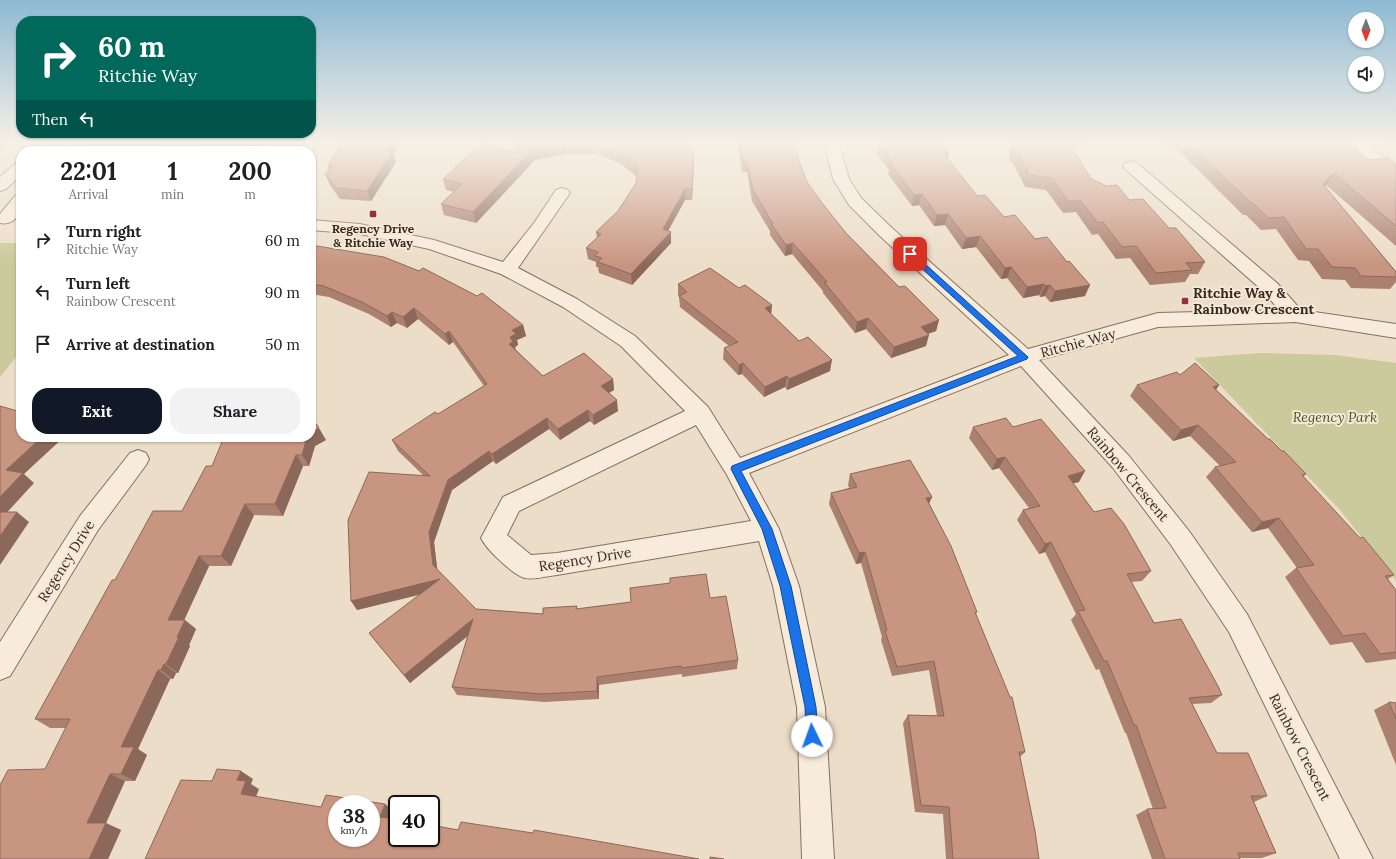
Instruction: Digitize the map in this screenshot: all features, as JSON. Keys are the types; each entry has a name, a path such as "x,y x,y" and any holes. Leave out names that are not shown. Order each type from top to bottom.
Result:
{"street":[{"name":"Rainbow Crescent","path":"844,183 856,200 888,234 1024,357 1121,462 1180,538 1238,623 1357,859"},
{"path":"1151,183 1270,287 1295,316"},
{"path":"508,270 562,193"},
{"path":"9,219 16,208"},
{"path":"316,225 360,229 434,245 508,270 570,303 628,342 700,413 736,469 766,529 786,586 810,707 818,859"},
{"name":"Ritchie Way","path":"736,469 1024,357 1158,320 1295,316 1396,331"},
{"name":"Regency Drive","path":"700,413 511,504 493,538 526,567 557,564 766,529"},
{"name":"Regency Drive","path":"0,668 88,523 138,459"}],"green space":[{"path":"0,243 16,243 16,357 0,377"},
{"name":"Regency Park","path":"1260,353 1335,355 1396,363 1396,581 1340,510 1194,358"}],"building":[{"path":"332,183 372,183 367,191 336,188"},
{"path":"459,183 501,183 473,212 441,204 462,184"},
{"path":"636,183 692,183 692,189 685,189 663,229 671,232 631,274 598,262 602,258 595,256 598,252 586,248 601,234 596,232 618,211"},
{"path":"752,183 808,183 846,233 899,287 905,286 939,320 921,327 929,335 894,347 868,318 857,322 824,282 827,282 793,243 786,245 771,224 773,224 753,190"},
{"path":"905,183 967,183 977,196 985,195 1004,217 1015,215 1035,239 1047,237 1067,262 1069,261 1090,285 1055,291 1050,285 1045,286 1044,284 1027,287 1011,267 1005,268 980,236 966,238 948,214 937,215 922,194 914,195"},
{"path":"1055,183 1100,183 1107,186 1117,185 1129,200 1143,199 1169,228 1176,228 1205,262 1186,263 1192,270 1156,273 1136,246 1122,247 1103,222 1098,223 1081,201 1068,201"},
{"path":"1230,183 1324,183 1323,184 1396,272 1396,277 1361,276 1355,268 1332,267 1318,249 1306,249 1284,217 1268,218 1253,203 1251,203"},
{"path":"1346,183 1396,183 1396,226"},
{"path":"316,246 384,257 419,271 423,268 477,296 482,293 523,325 512,330 516,334 510,337 513,342 509,344 543,376 584,353 613,379 601,386 617,400 593,415 588,410 558,429 547,418 492,454 489,451 448,480 429,532 433,565 476,609 543,614 543,608 577,606 576,609 631,602 630,588 670,583 670,578 706,574 710,598 726,596 738,660 682,668 681,666 597,677 597,691 542,694 452,687 473,619 404,675 369,633 440,579 351,601 348,520 369,472 430,476 392,440 435,412 438,414 487,384 449,331 445,334 414,308 403,317 392,312 387,316 364,303 324,286 316,285"},
{"path":"710,268 739,288 745,285 772,305 765,308 799,341 808,337 832,360 789,379 787,376 765,387 743,363 739,365 724,348 738,342 679,296 687,292 678,284"},
{"path":"1195,363 1219,385 1213,387 1268,439 1284,451 1306,474 1302,475 1360,538 1363,537 1394,575 1385,576 1396,590 1396,652 1380,654 1365,633 1343,636 1296,568 1314,565 1279,518 1262,522 1215,467 1236,462 1198,425 1181,430 1137,385 1177,372 1180,375"},
{"path":"0,406 16,411 16,442 37,442 6,470 23,473 0,497"},
{"path":"1006,418 1013,427 1041,419 1085,471 1068,476 1094,512 1111,508 1124,524 1151,571 1127,574 1154,623 1181,619 1218,686 1222,695 1189,698 1217,753 1248,753 1267,796 1251,796 1276,853 1238,853 1240,859 1165,859 1147,809 1166,808 1136,725 1134,725 1107,661 1104,661 1078,611 1085,610 1051,542 1045,544 1023,510 1040,506 1005,457 997,459 973,427"},
{"path":"222,442 306,442 302,455 296,455 275,504 245,504 221,556 199,556 168,620 185,620 177,637 179,637 166,664 164,664 161,670 158,670 121,747 134,747 121,774 110,774 87,823 106,823 89,859 0,859 0,785 8,770 45,769 70,719 35,719 112,580 115,580 153,511 182,511 206,466 212,466"},
{"path":"910,460 932,497 926,498 951,546 977,612 975,612 1010,697 1012,697 1025,752 1019,752 1035,831 1039,859 953,859 949,807 921,805 908,715 944,716 934,661 897,667 885,631 887,630 865,552 859,553 831,493 857,487 850,474"},
{"path":"0,512 17,512 0,536"},
{"path":"1389,702 1396,703 1396,719"},
{"path":"217,769 241,771 237,780 246,781 241,794 321,807 326,795 328,795 328,847 380,847 380,817 388,818 388,847 440,847 440,827 458,830 461,822 533,833 534,830 699,859 145,859 181,780 212,781"},
{"path":"380,803 385,804 380,817"},
{"path":"710,857 724,859 710,859"}],"place":[{"name":"Regency Drive & Ritchie Way","path":"373,214"},
{"name":"Ritchie Way & Rainbow Crescent","path":"1185,301"}],"route":[{"path":"812,736 810,707 786,586 766,529 736,469 1024,357 910,254"}]}
